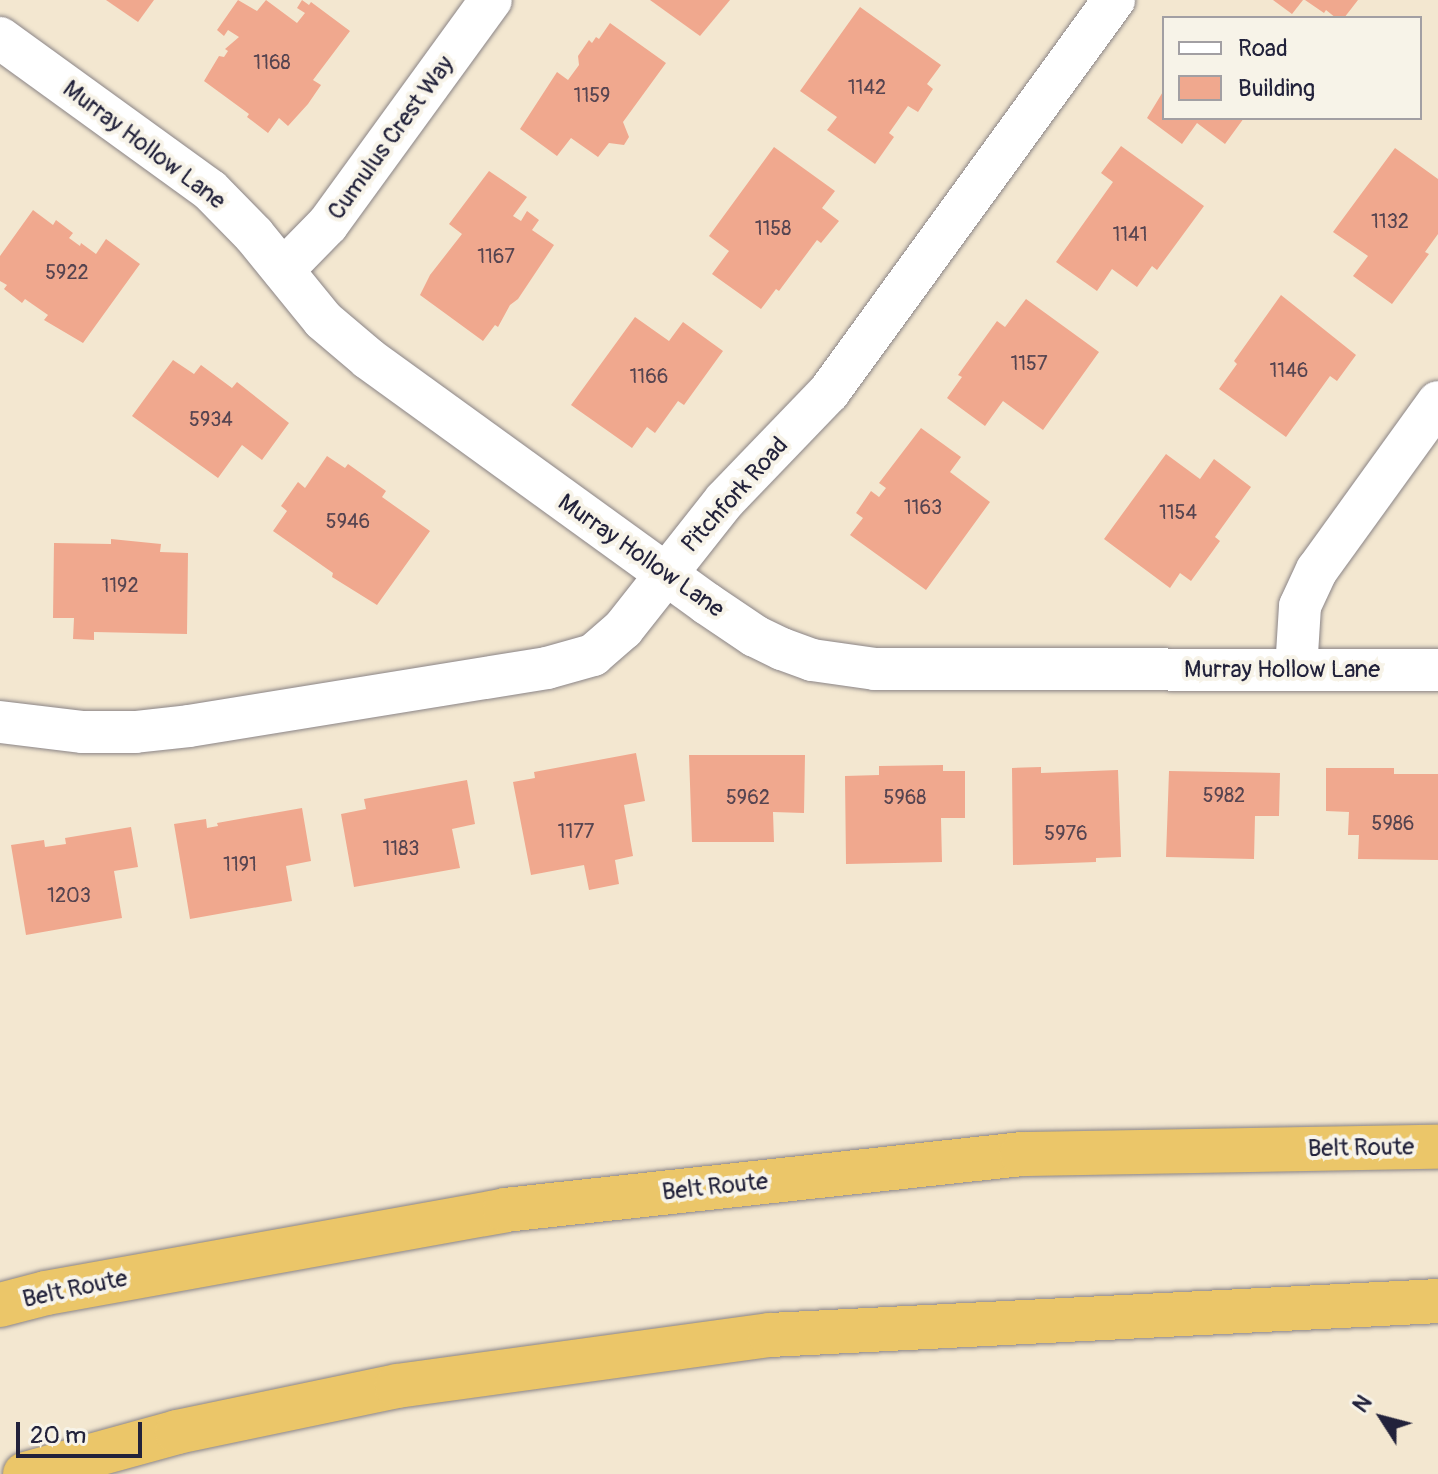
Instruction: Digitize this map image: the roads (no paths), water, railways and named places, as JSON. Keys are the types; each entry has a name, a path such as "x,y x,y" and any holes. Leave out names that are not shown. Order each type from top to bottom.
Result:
{"highway":[{"name":"Belt Route","path":"0,1305 46,1293 521,1208 1022,1154 1438,1147"},
{"path":"25,1474 177,1432 397,1386 710,1342 785,1334 1438,1301"}],"street":[{"name":"Cumulus Crest Way","path":"283,270 328,224 491,0"},
{"name":"Pitchfork Road","path":"0,722 83,732 135,732 569,663 593,655 608,644 725,500 829,392 1114,0"},
{"name":"Murray Hollow Lane","path":"0,38 210,190 283,270 323,320 369,359 665,575 755,636 812,660 844,667 1438,670"},
{"path":"1296,670 1297,625 1312,579 1438,402"}]}
